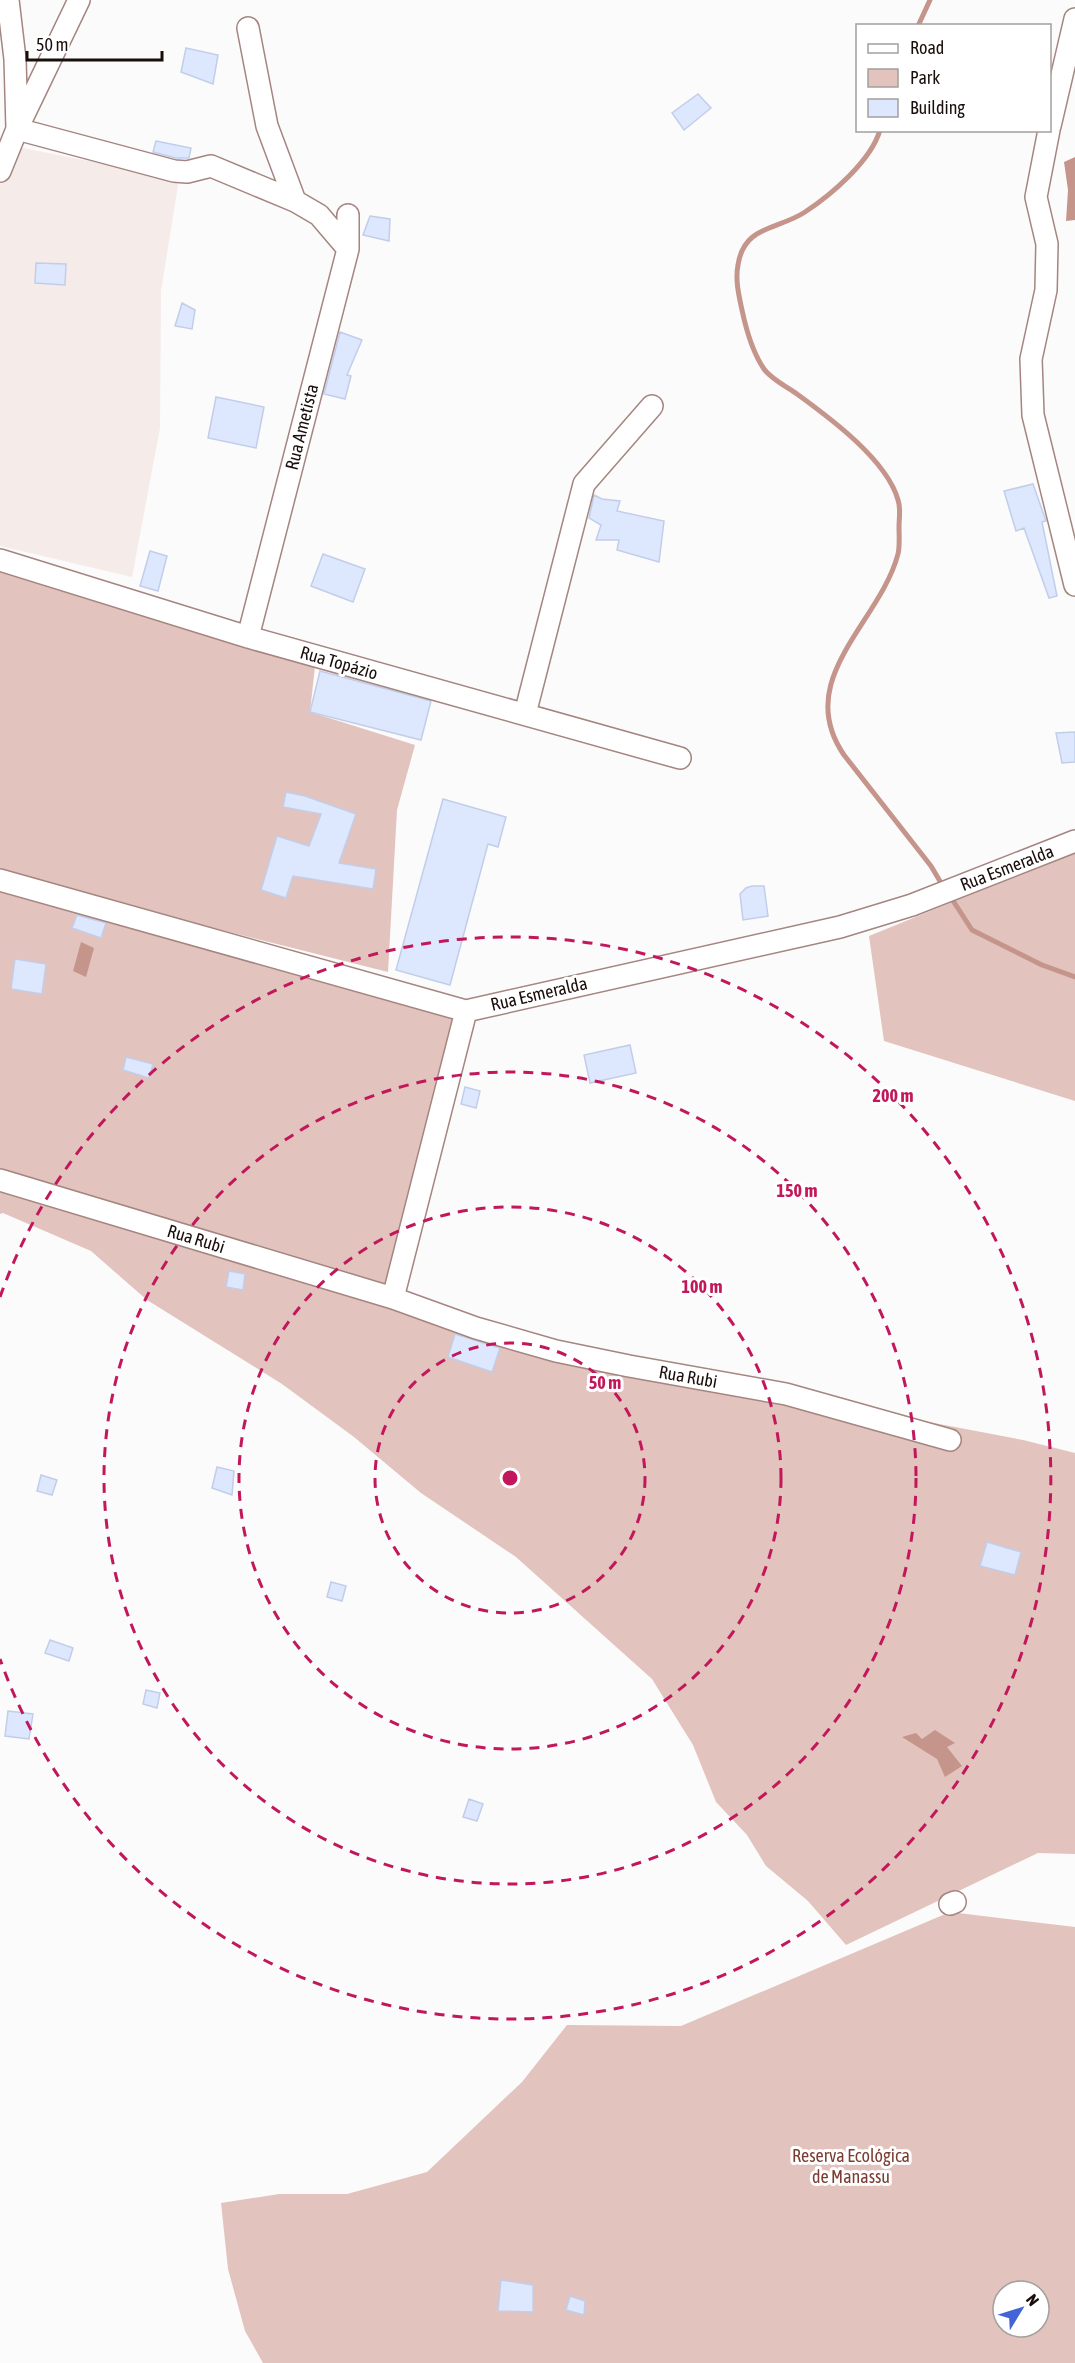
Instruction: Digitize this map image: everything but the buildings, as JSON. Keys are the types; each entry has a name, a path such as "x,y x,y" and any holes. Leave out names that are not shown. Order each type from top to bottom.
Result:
{"street":[{"path":"8,0 15,59 17,129"},
{"path":"0,171 17,129 79,0"},
{"path":"1051,122 1075,19"},
{"path":"248,28 267,126 294,201"},
{"path":"17,129 174,171 187,172 212,166 294,201 319,215 348,249"},
{"path":"1049,132 1036,197 1047,244 1046,290 1031,359 1033,416 1075,585"},
{"name":"Rua Ametista","path":"248,637 348,249 348,215"},
{"path":"525,714 584,484 652,406"},
{"name":"Rua Topázio","path":"0,560 248,637 680,758"},
{"name":"Rua Esmeralda","path":"0,880 466,1011 840,927 912,905 1075,841"},
{"path":"393,1298 466,1011"},
{"name":"Rua Rubi","path":"0,1180 393,1298 476,1328 555,1351 786,1394 950,1440"}],"shaded area":[{"path":"13,146 179,179 161,291 160,428 132,577 0,546 0,185"},
{"path":"1075,157 1075,220 1066,221 1068,190 1064,162"},
{"path":"81,942 94,948 86,977 73,971"},
{"path":"935,1730 955,1743 947,1747 962,1766 945,1777 937,1759 902,1737 916,1733 922,1739"}],"green space":[{"path":"0,567 315,666 310,712 415,745 397,810 388,972 0,874"},
{"path":"1075,852 1075,1101 884,1041 869,936"},
{"path":"0,880 456,1016 393,1298 556,1351 1023,1440 1075,1453 1075,1854 1038,1853 846,1945 808,1901 766,1866 747,1835 716,1802 693,1745 652,1679 516,1557 421,1493 354,1437 282,1384 147,1300 91,1251 3,1213 0,1214"},
{"name":"Reserva Ecológica de Manassu","path":"950,1912 1075,1927 1075,2363 263,2363 245,2331 228,2269 221,2203 279,2194 347,2194 427,2172 522,2082 567,2025 681,2026"}],"waterway":[{"path":"919,24 930,0"},
{"path":"879,132 868,154 859,165 826,196 795,218 764,230 747,242 741,252 737,282 748,333 756,356 764,369 856,441 882,470 898,500 900,510 898,554 875,604 833,676 828,701 831,727 844,755 931,866 944,888"},
{"path":"950,896 972,930 1042,965 1075,977"}]}
